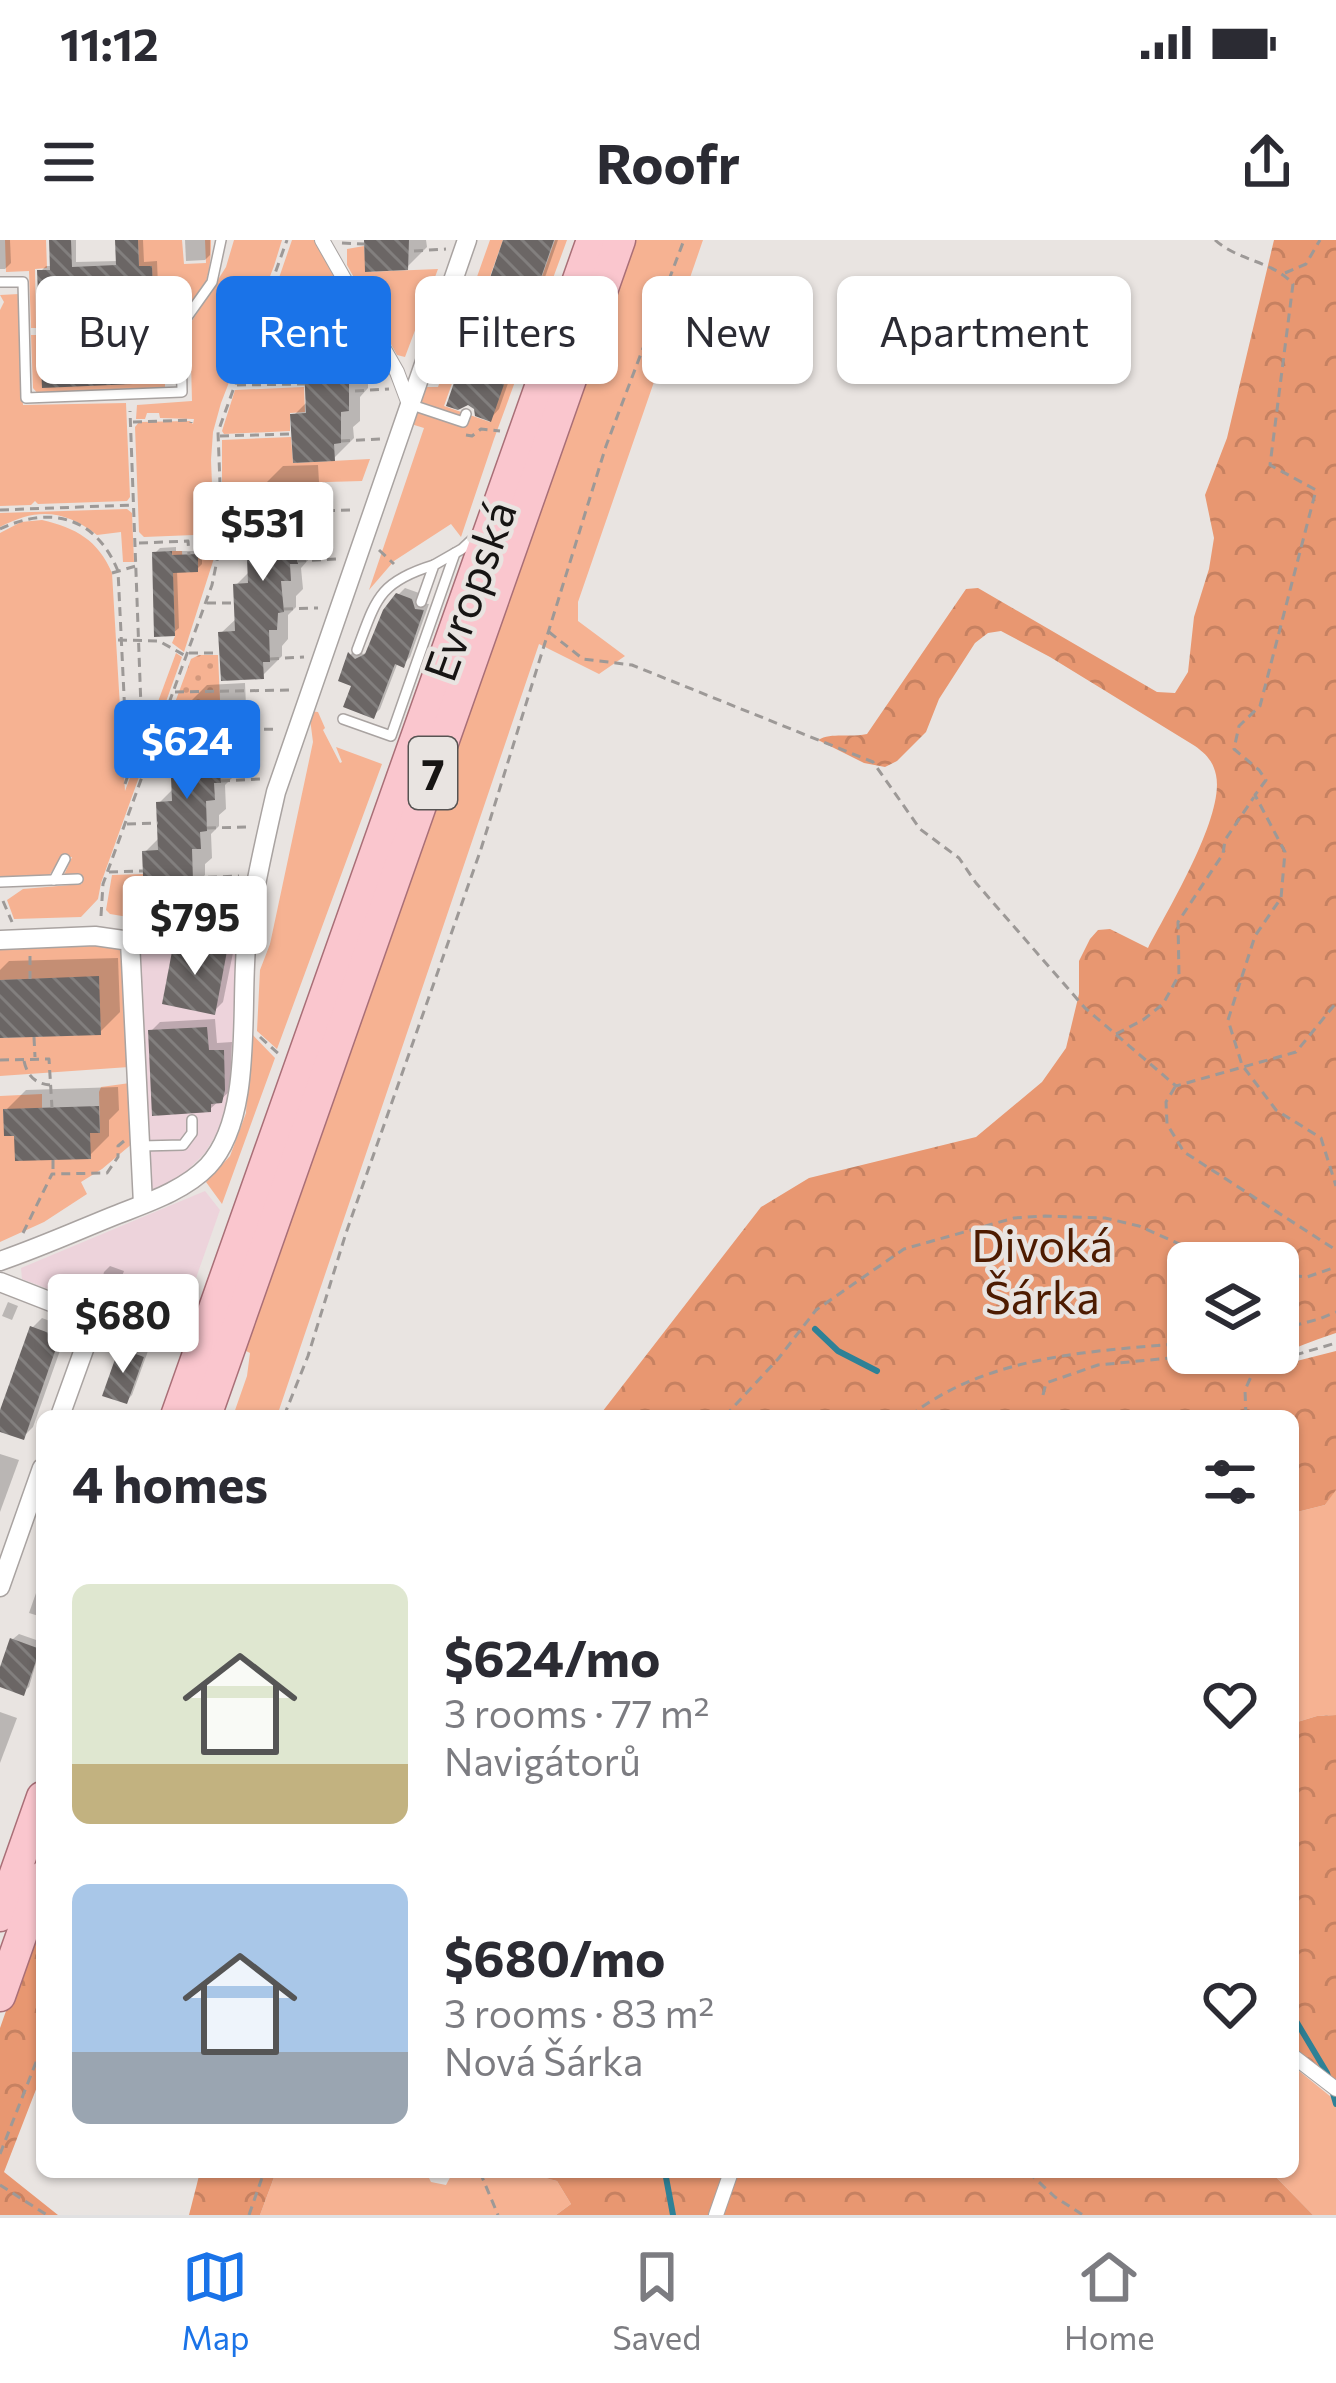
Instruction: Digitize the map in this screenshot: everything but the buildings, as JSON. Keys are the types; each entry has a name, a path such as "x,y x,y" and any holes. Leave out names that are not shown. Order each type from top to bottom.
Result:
{"main road":[{"name":"Evropská","path":"178,1410 592,240"},
{"name":"Evropská","path":"208,1410 620,240"},
{"path":"0,1916 36,1814"},
{"path":"0,1996 36,1894"}],"street":[{"path":"322,240 342,276"},
{"path":"0,1261 143,1204 199,1174 231,1130 239,1096 247,941 256,876 278,786 361,519 457,244"},
{"path":"391,361 404,396"},
{"path":"6,932 29,938 95,935 130,941 143,1204"},
{"path":"0,1282 95,1319 62,1410"},
{"path":"0,1587 36,1485"},
{"path":"1299,2061 1336,2089"},
{"path":"716,2215 729,2178"}],"lane":[{"path":"0,282 23,282 26,398 182,392 185,320 212,282 221,240"},
{"path":"404,396 463,422 466,413"},
{"path":"357,650 376,601 387,587 455,553 494,518"},
{"path":"343,719 391,736 455,553"},
{"path":"422,602 434,566"},
{"path":"404,668 426,709"},
{"path":"54,880 65,859"},
{"path":"0,882 78,879"},
{"path":"140,1138 183,1144 192,1133 192,1120"}],"path":[{"path":"274,276 286,240"},
{"path":"286,1410 481,849 606,446 684,240"},
{"path":"1116,1034 1163,1004 1179,975 1178,922 1266,780 1234,749 1239,726 1260,706 1316,490 1270,465 1293,284 1284,273 1226,250 1216,240"},
{"path":"1284,273 1306,264 1320,240"},
{"path":"340,243 364,244"},
{"path":"414,251 457,244"},
{"path":"101,918 103,884 218,555 222,536 218,436 235,385 305,384"},
{"path":"355,391 404,396"},
{"path":"125,784 142,734 129,405"},
{"path":"131,422 191,422"},
{"path":"218,436 291,434"},
{"path":"341,441 381,439"},
{"path":"220,504 261,505"},
{"path":"0,510 134,505"},
{"path":"311,511 361,519 380,551 394,564 416,571"},
{"path":"0,529 44,516 77,523 105,544 115,572 127,757"},
{"path":"137,543 188,541 189,555"},
{"path":"218,555 247,554"},
{"path":"298,561 339,559"},
{"path":"115,572 137,566"},
{"path":"205,603 233,602"},
{"path":"284,609 321,608"},
{"path":"548,631 583,659 632,665 873,762 920,829 959,858 1085,1009 1176,1085 1296,1052 1336,1003"},
{"path":"120,640 159,640 186,654 220,653"},
{"path":"270,659 304,657"},
{"path":"173,692 292,690"},
{"path":"123,709 141,707"},
{"path":"161,725 185,725"},
{"path":"234,730 279,729"},
{"path":"143,774 171,774"},
{"path":"220,781 264,779"},
{"path":"1255,795 1285,851 1281,898 1255,936 1228,1020 1242,1065 1276,1110 1321,1138 1336,1186"},
{"path":"125,824 158,823"},
{"path":"207,829 252,827"},
{"path":"107,872 143,871"},
{"path":"193,878 243,876"},
{"path":"3,901 6,932"},
{"path":"29,938 30,979"},
{"path":"34,1037 35,1059"},
{"path":"24,1059 30,1076 50,1085"},
{"path":"0,1060 50,1059 52,1108"},
{"path":"1176,1085 1166,1102 1167,1124 1184,1152 1336,1250"},
{"path":"53,1174 107,1173 118,1157 118,1145 140,1138"},
{"path":"20,1239 53,1174 53,1160"},
{"path":"730,1410 816,1310 904,1250 1014,1218 1105,1218 1175,1242"},
{"path":"1299,1276 1336,1267"},
{"path":"1299,1324 1336,1312"},
{"path":"95,1319 173,1343"},
{"path":"1299,1354 1336,1343"},
{"path":"918,1410 938,1396 1001,1370 1066,1356 1167,1347"},
{"path":"1042,1395 1046,1383 1098,1365 1167,1358"},
{"path":"1246,1410 1250,1374"},
{"path":"0,2154 36,2062"},
{"path":"249,2215 262,2178"},
{"path":"483,2178 498,2215"},
{"path":"1034,2178 1083,2215"},
{"path":"0,2185 47,2215"}],"shaded area":[{"path":"5,240 46,240 47,268 35,269 36,328 31,328 29,271 6,272"},
{"path":"138,240 182,240 184,264 206,263 205,240 211,240 207,277 192,300 192,276 152,276 152,266 139,266"},
{"path":"234,240 282,240 270,276 220,276"},
{"path":"292,240 314,240 335,276 280,276"},
{"path":"490,240 503,240 490,276 477,276"},
{"path":"555,240 567,240 554,276 542,276"},
{"path":"632,240 703,240 691,276 642,276 642,384 653,384 578,602 578,621 625,656 599,674 539,644 279,1410 235,1410 250,1353 244,1350 582,384 618,384 618,280"},
{"path":"364,246 366,272 438,269 435,276 415,276 415,330 405,357 397,355 391,344 391,276 353,276 347,249"},
{"path":"216,283 216,384 228,384 213,432 215,555 184,652 172,643 172,551 182,551 183,572 198,572 198,532 144,537 139,532 135,427 139,422 193,424 194,419 160,418 159,413 136,419 137,405 192,401 192,321"},
{"path":"19,294 23,405 126,403 127,501 35,501 0,506 0,310 4,302 0,295"},
{"path":"31,335 36,335 36,384 165,384 165,388 39,395 33,388"},
{"path":"452,384 444,406 490,422 504,384 514,384 461,537 451,524 394,561 369,590 424,428 411,424 424,387"},
{"path":"304,387 305,412 290,413 290,431 222,431 235,390"},
{"path":"291,437 293,463 370,459 362,481 260,484 260,502 222,499 222,440"},
{"path":"127,509 132,513 134,562 123,562 121,532 97,535 61,516 38,514 0,527 0,513"},
{"path":"42,520 84,537 112,573 125,791 176,653 182,657 98,899 81,917 14,919 7,900 23,889 82,884 82,876 64,875 72,857 61,858 46,880 0,879 0,533 21,522"},
{"path":"218,655 220,700 183,702 183,721 172,722 169,719 191,659"},
{"path":"309,711 318,712 340,763 336,747 382,764 277,1049 257,1031 260,970 270,944 313,742"},
{"path":"143,874 145,900 201,896 234,904 230,934 110,914 106,910 112,875"},
{"path":"136,931 237,946 229,1104 205,1153 185,1173 150,1193 138,1018"},
{"path":"114,945 125,955 129,1067 0,1076 0,1038 101,1034 98,977 0,980 0,950"},
{"path":"250,1032 275,1058 222,1204 206,1182 230,1156 246,1113"},
{"path":"130,1083 133,1143 81,1182 87,1194 44,1222 0,1242 0,1096 42,1094 42,1108 3,1110 5,1136 100,1132 101,1087"},
{"path":"205,1191 220,1210 177,1332 171,1336 22,1279 21,1268"},
{"path":"1336,1489 1336,1715 1299,1721 1299,1512 1325,1505"},
{"path":"1299,2071 1336,2101 1336,2215 1313,2215 1277,2178 1299,2178"},
{"path":"274,2178 429,2178 446,2185 450,2178 545,2178 557,2181 571,2204 556,2215 260,2215"}],"green space":[{"name":"Divoká Šárka","path":"1274,240 1336,240 1336,1333 1299,1347 1299,1242 1167,1242 1167,1374 1299,1374 1299,1360 1336,1351 1336,1490 1325,1505 1299,1512 1299,1410 604,1410 761,1207 809,1178 976,1137 1042,1082 1066,1048 1079,994 1079,961 1090,939 1098,930 1110,929 1148,948 1204,837 1216,793 1213,766 1195,746 1001,631 988,633 975,643 939,699 926,732 897,761 885,767 864,763 818,740 867,734 966,589 978,588 1157,692 1175,693 1188,672 1194,617 1214,538 1205,495 1227,438"},
{"path":"1336,1715 1336,2081 1299,2053 1299,1721"},
{"path":"36,1926 36,2089 4,2172 58,2215 0,2215 0,2028"},
{"path":"198,2178 274,2178 260,2215 189,2215"},
{"path":"545,2178 1277,2178 1313,2215 556,2215 571,2204 557,2181"}],"waterway":[{"path":"815,1329 838,1351 877,1371"},
{"path":"1299,2026 1327,2073 1336,2104"},
{"path":"666,2178 673,2215"}]}
